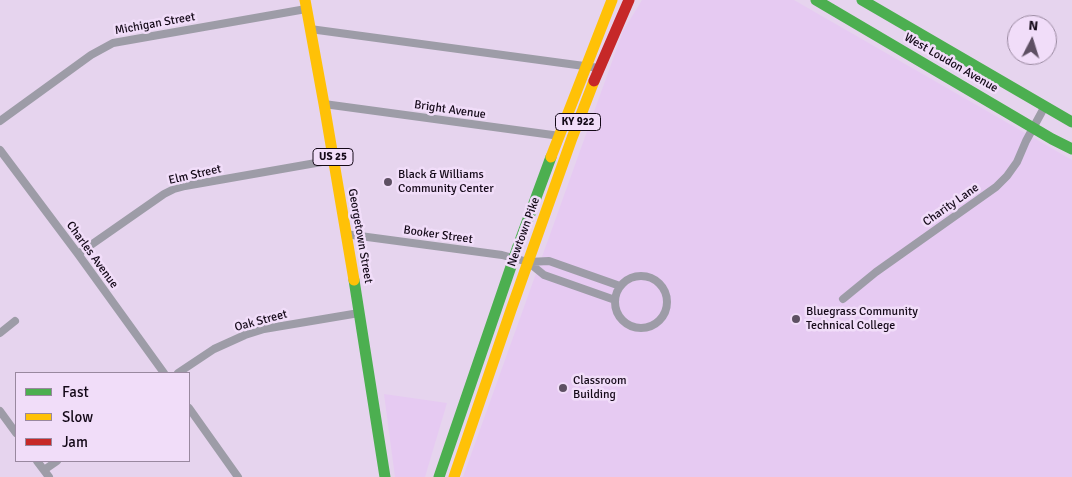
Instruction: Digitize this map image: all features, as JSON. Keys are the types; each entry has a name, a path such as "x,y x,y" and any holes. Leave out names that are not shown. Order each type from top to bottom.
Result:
{"main road":[{"name":"Newtown Pike","path":"439,477 514,257 558,136 612,0"},
{"name":"Newtown Pike","path":"454,477 572,138 599,68 629,0"},
{"name":"West Loudon Avenue","path":"816,0 1072,149"},
{"name":"West Loudon Avenue","path":"862,0 1072,122"},
{"name":"Georgetown Street","path":"306,4 385,477"}],"street":[{"name":"Michigan Street","path":"0,121 91,55 113,43 306,4"},
{"path":"310,29 599,68"},
{"name":"Bright Avenue","path":"324,104 572,138"},
{"name":"Charity Lane","path":"843,299 876,272 996,187 1017,162 1045,106"},
{"name":"Charles Avenue","path":"0,150 163,372"},
{"name":"Elm Street","path":"78,254 164,194 174,190 185,186 333,160"},
{"name":"Booker Street","path":"345,234 514,257 528,262"},
{"path":"528,262 549,261 620,286"},
{"path":"528,262 544,275 615,300"},
{"path":"642,276 658,282 667,298 664,314 658,322 641,328 632,326 621,319 617,313 615,300 616,292 620,286 626,280 642,276"},
{"name":"Oak Street","path":"180,372 214,349 244,335 271,328 359,313"},
{"path":"0,333 15,321"},
{"path":"190,409 238,477"},
{"path":"0,410 15,431"},
{"path":"38,462 46,474 56,462"}],"shaded area":[{"name":"Bluegrass Community Technical College","path":"642,0 794,0 1072,160 1072,477 463,477 623,31"},
{"path":"384,394 447,403 425,477 395,477"}],"traffic: fast":[{"path":"816,0 1072,149"},
{"path":"862,0 1072,122"},
{"path":"439,477 517,249 551,157"},
{"path":"354,280 385,477"}],"traffic: slow":[{"path":"305,0 354,280"},
{"path":"551,157 612,0"},
{"path":"454,477 511,310 594,81"}],"traffic: jam":[{"path":"594,81 629,0"}],"place":[{"name":"Black & Williams Community Center","path":"388,182"},
{"name":"Bluegrass Community Technical College","path":"796,319"},
{"name":"Classroom Building","path":"563,388"}]}
